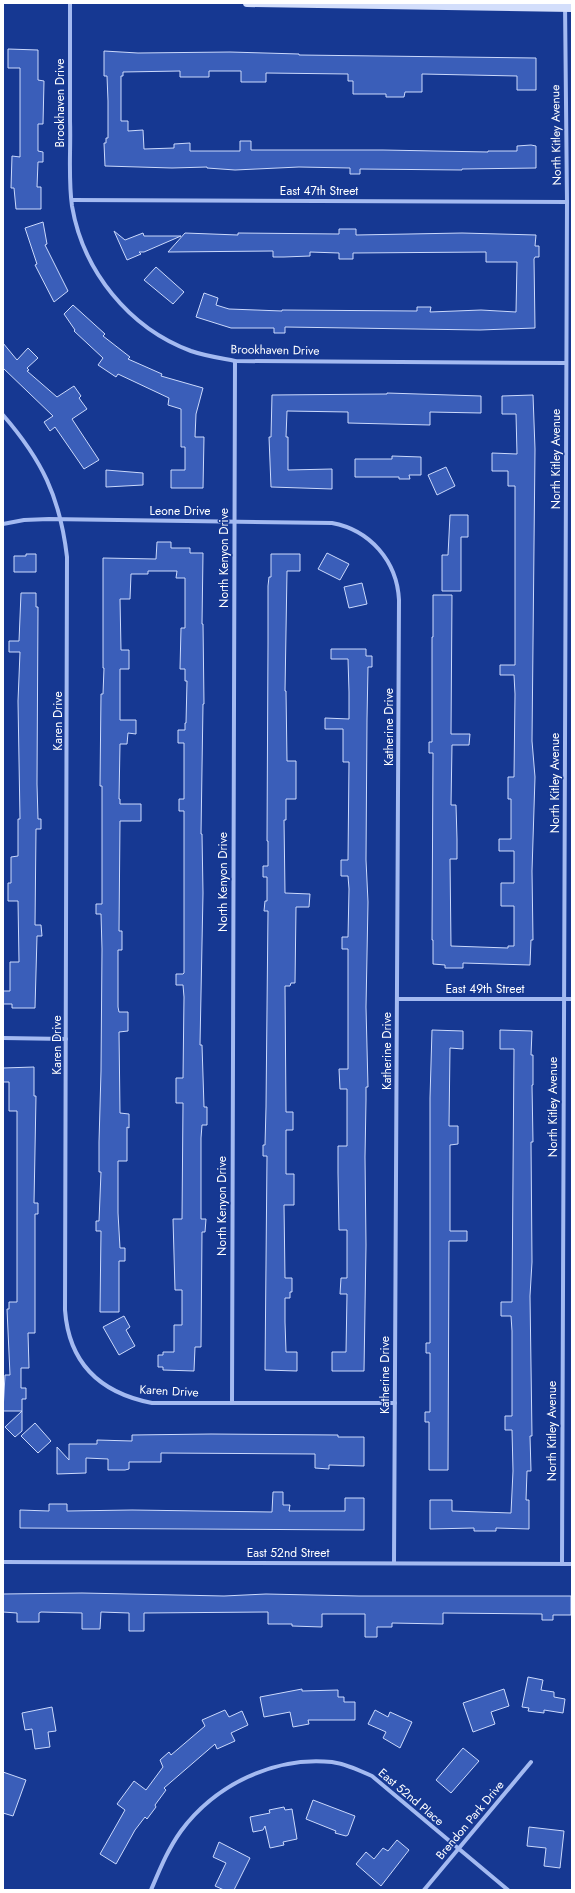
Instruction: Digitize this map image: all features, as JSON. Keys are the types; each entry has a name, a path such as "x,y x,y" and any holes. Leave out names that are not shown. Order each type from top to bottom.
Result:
{"main road":[{"path":"247,3 567,6"}],"street":[{"name":"Brookhaven Drive","path":"70,3 72,200 76,225 90,260 102,281 121,305 140,322 171,342 193,351 217,358 235,361 566,363"},
{"name":"North Kitley Avenue","path":"562,1564 567,6"},
{"name":"East 47th Street","path":"72,200 567,202"},
{"name":"North Kenyon Drive","path":"232,1403 235,361"},
{"name":"Karen Drive","path":"3,415 23,438 41,465 61,519 66,544 68,581 65,1310 69,1337 81,1360 98,1380 114,1392 132,1399 152,1403 395,1403"},
{"name":"Leone Drive","path":"3,524 28,520 61,519 332,523 356,531 375,545"},
{"name":"Katherine Drive","path":"375,545 387,560 393,571 399,594 394,1563"},
{"name":"East 49th Street","path":"398,999 572,999"},
{"path":"3,1038 66,1039"},
{"name":"East 52nd Street","path":"3,1562 572,1564"},
{"name":"East 52nd Place","path":"151,1890 170,1848 185,1827 206,1804 226,1788 260,1771 295,1762 332,1762 352,1767 372,1776 385,1785 458,1850 508,1890"},
{"name":"Brendon Park Drive","path":"424,1890 531,1762"}],"building":[{"path":"8,49 38,50 38,80 44,81 43,124 38,124 38,151 43,152 43,162 38,162 37,187 41,187 41,209 16,209 14,188 11,188 12,156 20,157 20,68 8,68"},
{"path":"104,51 138,53 230,52 299,55 536,58 536,90 517,90 517,76 422,74 422,92 405,92 404,97 386,97 386,94 353,94 353,81 348,81 348,74 266,73 266,82 241,82 241,71 209,71 209,77 180,77 180,71 123,72 123,76 121,76 121,121 128,121 128,131 143,130 144,149 174,148 174,144 190,143 190,151 240,151 240,141 251,141 251,150 488,152 517,151 517,146 531,145 536,146 536,168 462,170 360,169 360,174 350,174 350,168 299,167 235,170 207,167 172,168 105,166 104,143 106,143 106,138 108,138 108,101 107,76 104,76"},
{"path":"43,222 47,244 45,245 68,291 54,302 35,265 37,264 25,228"},
{"path":"339,229 356,229 356,235 462,233 536,235 535,246 539,246 539,257 535,257 534,259 535,328 480,330 285,327 285,333 274,333 274,328 231,328 196,317 204,293 218,298 216,305 229,309 282,311 417,311 417,307 431,307 430,312 481,310 516,312 517,262 486,262 486,252 353,253 353,259 339,259 339,253 310,252 310,256 273,257 273,251 168,252 185,233 238,235 238,233 339,234"},
{"path":"114,231 125,240 143,233 144,236 181,236 144,252 139,252 141,254 127,260"},
{"path":"156,267 184,292 173,304 144,280"},
{"path":"73,305 105,334 103,336 130,357 128,359 162,374 161,376 203,388 196,414 195,437 204,437 203,488 171,488 171,470 185,470 185,447 181,447 181,409 168,405 169,398 118,374 116,377 98,365 103,358 74,331 75,330 64,314"},
{"path":"3,343 17,360 28,348 38,358 27,368 29,370 27,371 57,397 74,386 81,396 79,398 87,409 72,419 99,460 84,469 55,427 50,431 44,422 53,416 3,368"},
{"path":"387,393 481,396 481,413 430,412 430,425 348,423 348,412 287,411 286,437 288,437 288,470 332,469 332,489 271,487 269,437 271,437 272,395"},
{"path":"533,395 535,449 532,741 535,777 532,871 533,940 531,940 530,965 463,963 463,968 445,968 445,965 433,964 432,940 433,753 429,753 429,742 432,742 433,595 452,595 451,734 470,734 469,745 452,745 451,805 456,805 457,859 450,859 451,946 508,948 508,946 514,946 514,906 501,906 501,883 514,883 514,851 499,851 499,839 511,839 511,799 508,799 508,777 514,777 515,694 514,675 500,675 500,665 515,665 515,486 508,486 508,471 492,471 492,453 517,454 516,414 502,414 502,396"},
{"path":"392,456 421,457 421,475 409,475 410,479 399,479 399,477 355,477 355,459 392,459"},
{"path":"446,467 455,486 437,495 428,475"},
{"path":"106,470 143,473 143,485 106,487"},
{"path":"450,515 468,515 468,537 461,537 461,591 442,591 442,555 448,555"},
{"path":"157,542 171,542 171,548 190,548 190,553 203,553 202,624 204,704 201,834 203,893 200,1045 202,1045 204,1107 207,1107 207,1125 202,1125 201,1138 201,1219 206,1219 205,1232 202,1232 201,1347 195,1347 194,1371 163,1370 163,1367 158,1367 158,1355 163,1355 163,1352 174,1352 174,1325 182,1325 182,1290 175,1290 173,1219 182,1219 183,1103 176,1103 176,1078 183,1078 184,997 183,985 176,985 176,974 184,973 184,811 179,811 179,799 184,799 184,743 178,743 178,730 185,730 187,681 185,681 185,669 180,669 181,628 185,628 185,578 176,578 177,571 148,571 148,574 131,574 130,599 120,599 121,650 129,650 129,669 120,669 120,720 136,720 136,734 128,733 127,744 120,744 119,799 120,804 141,804 141,821 120,821 119,931 122,931 122,950 118,950 118,1007 119,1012 128,1012 128,1031 119,1032 120,1113 129,1114 129,1128 127,1127 127,1161 118,1161 120,1248 125,1248 125,1261 119,1261 119,1312 100,1312 101,1231 96,1231 96,1221 99,1221 101,1172 99,1172 99,1142 102,949 101,914 96,914 96,904 102,904 102,786 100,786 101,694 103,694 104,668 103,558 156,559"},
{"path":"327,553 349,564 340,580 318,569"},
{"path":"26,554 36,554 36,572 14,572 14,556 26,556"},
{"path":"271,554 300,554 300,571 287,571 285,691 287,761 296,761 296,799 286,799 286,820 284,820 285,893 310,894 309,907 296,907 295,983 291,983 290,986 285,986 286,1112 293,1112 293,1130 286,1130 286,1174 294,1174 294,1205 284,1205 285,1278 292,1278 292,1292 290,1292 290,1298 285,1298 285,1322 286,1352 297,1352 297,1371 265,1370 267,1156 263,1156 263,1145 265,1145 266,1107 268,911 264,911 265,901 267,901 267,877 263,877 263,866 268,866 268,586 269,577 271,577"},
{"path":"362,583 367,604 349,608 344,587"},
{"path":"21,593 36,593 36,607 38,607 37,784 38,819 41,819 41,829 36,829 35,925 41,925 42,936 37,936 35,1008 12,1008 12,1004 3,1004 3,991 10,991 10,962 19,962 18,901 8,901 8,883 11,883 11,857 18,856 18,819 20,819 18,701 20,652 9,652 9,641 19,641"},
{"path":"331,649 366,649 366,656 372,656 372,667 368,667 367,719 366,860 368,902 366,1007 368,1087 366,1087 365,1157 366,1245 364,1371 332,1371 332,1352 346,1352 347,1294 340,1294 341,1278 347,1278 347,1230 339,1230 338,1146 347,1146 347,1089 340,1089 339,1069 348,1069 348,949 342,949 342,937 348,937 349,889 348,876 341,876 341,860 348,860 349,762 343,762 343,729 325,729 325,718 349,719 349,692 348,659 331,659"},
{"path":"432,1030 463,1031 463,1049 450,1048 449,1126 458,1126 458,1144 450,1145 450,1231 467,1231 467,1241 449,1241 448,1470 429,1470 429,1422 425,1422 425,1412 430,1412 430,1353 426,1353 426,1343 430,1343 430,1098"},
{"path":"500,1030 532,1031 531,1055 533,1055 533,1142 531,1142 532,1262 530,1296 532,1436 530,1436 531,1471 527,1471 526,1500 529,1500 529,1529 496,1528 496,1531 474,1531 474,1528 430,1529 430,1500 452,1500 452,1511 511,1513 513,1471 512,1430 505,1430 505,1416 512,1416 512,1331 511,1316 501,1316 501,1302 512,1302 514,1049 500,1049"},
{"path":"34,1067 34,1096 36,1096 34,1203 38,1203 38,1214 35,1214 35,1333 28,1333 29,1368 21,1368 21,1388 26,1388 26,1399 22,1399 22,1411 3,1411 5,1375 10,1375 7,1309 9,1309 9,1302 17,1302 17,1111 9,1111 9,1082 3,1082 3,1068"},
{"path":"124,1316 130,1327 126,1330 135,1346 119,1355 103,1327"},
{"path":"22,1411 22,1431 15,1437 5,1427"},
{"path":"35,1423 51,1441 38,1453 21,1436"},
{"path":"132,1435 338,1435 338,1437 364,1437 364,1466 329,1465 329,1469 315,1468 315,1454 161,1453 161,1462 129,1462 129,1469 125,1470 108,1470 108,1459 86,1458 86,1473 57,1474 57,1447 69,1460 69,1444 97,1444 97,1440 132,1441"},
{"path":"273,1492 283,1492 283,1505 290,1505 289,1511 345,1511 345,1498 364,1498 364,1530 20,1528 20,1510 49,1511 49,1504 67,1504 67,1511 132,1510 272,1512"},
{"path":"82,1593 224,1596 266,1594 359,1596 571,1596 571,1615 553,1615 553,1620 542,1620 542,1614 443,1613 443,1624 392,1623 392,1627 377,1627 377,1637 365,1637 365,1614 322,1614 322,1627 292,1626 292,1624 268,1624 268,1612 144,1613 144,1631 129,1631 129,1613 101,1612 100,1629 82,1629 82,1613 41,1612 39,1613 39,1622 17,1622 17,1613 3,1612 3,1594"},
{"path":"528,1677 543,1680 541,1690 554,1692 554,1697 565,1699 563,1713 544,1710 544,1713 528,1711 529,1708 522,1707"},
{"path":"302,1689 302,1691 338,1690 338,1697 344,1697 344,1702 355,1702 355,1720 308,1720 309,1724 293,1727 290,1712 264,1717 260,1697"},
{"path":"504,1689 509,1706 491,1712 495,1724 473,1732 463,1703"},
{"path":"52,1707 56,1731 48,1732 50,1747 35,1749 32,1729 25,1730 22,1713"},
{"path":"225,1710 229,1717 242,1711 248,1725 231,1733 235,1741 217,1749 215,1744 164,1788 166,1790 155,1805 156,1807 147,1819 145,1817 135,1830 116,1864 100,1854 125,1810 117,1804 134,1781 146,1790 163,1767 160,1760 169,1752 171,1755 205,1726 202,1720"},
{"path":"375,1710 388,1717 390,1712 412,1722 400,1748 383,1738 386,1732 368,1724"},
{"path":"463,1748 479,1761 451,1793 436,1780"},
{"path":"3,1772 26,1780 13,1816 3,1813"},
{"path":"313,1800 355,1816 348,1835 346,1836 335,1833 336,1831 306,1819"},
{"path":"284,1807 285,1810 292,1809 297,1839 283,1842 284,1845 270,1848 265,1826 263,1830 253,1832 250,1817 270,1813 269,1810"},
{"path":"529,1827 564,1831 560,1868 544,1866 546,1848 527,1846"},
{"path":"397,1840 409,1850 381,1886 356,1864 366,1852 374,1859 383,1848 388,1851"},
{"path":"219,1842 250,1858 234,1890 224,1890 215,1886 226,1863 213,1857"}]}
